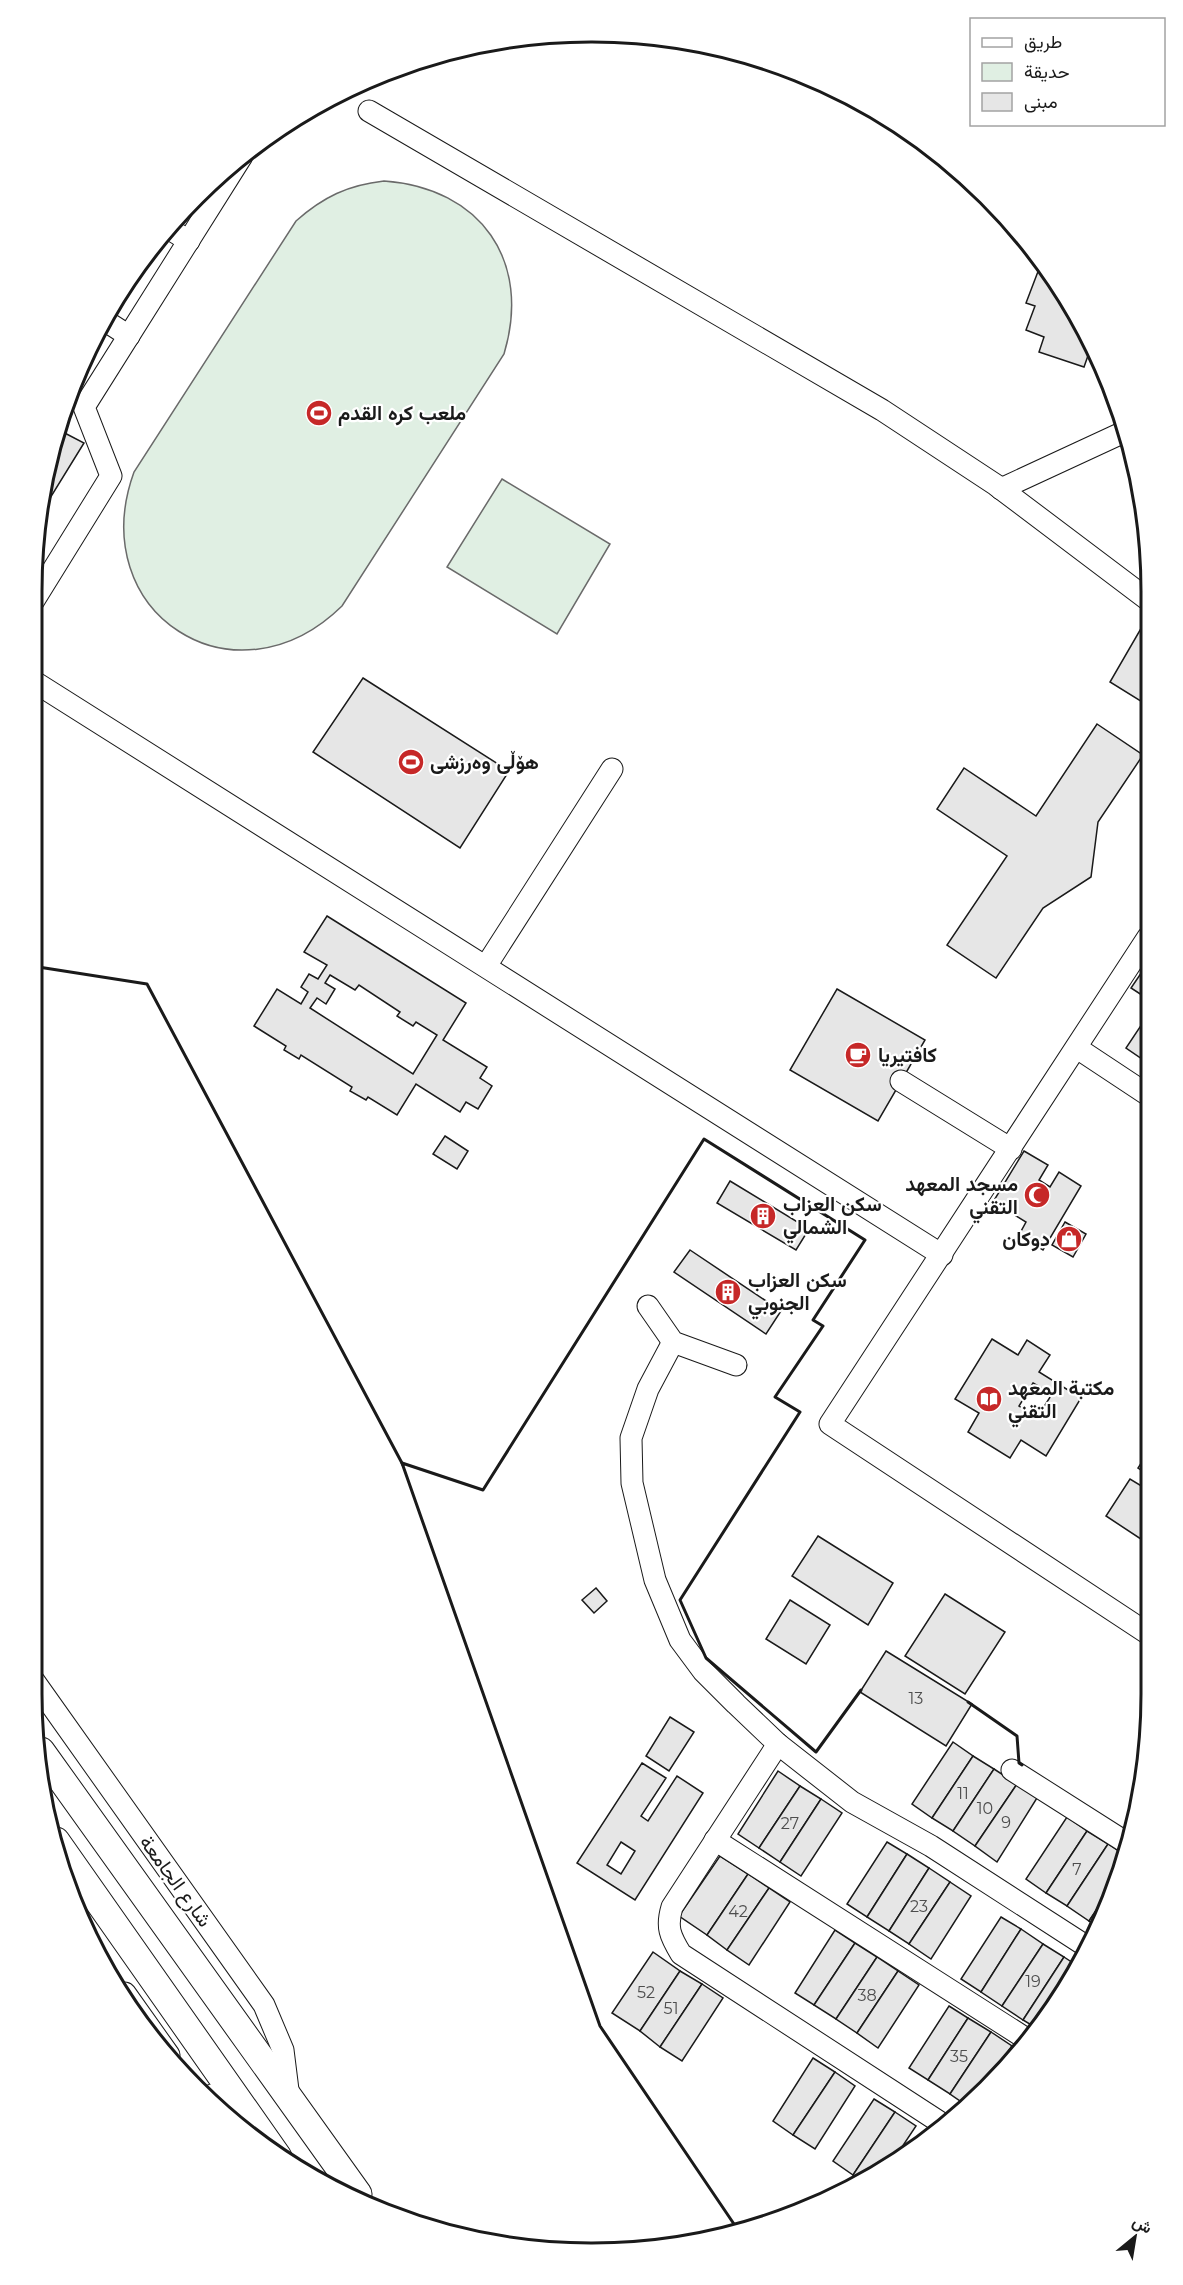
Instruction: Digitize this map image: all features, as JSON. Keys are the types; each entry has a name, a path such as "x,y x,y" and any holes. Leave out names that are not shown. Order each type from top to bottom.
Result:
{"main road":[{"path":"46,1758 354,2189"},
{"path":"67,1857 260,2131"}],"street":[{"path":"369,111 882,410 1001,489 1141,594"},
{"path":"42,587 111,476 84,407 227,180"},
{"path":"175,232 189,241"},
{"path":"112,325 129,336"},
{"path":"1001,489 1118,435"},
{"path":"42,687 942,1255"},
{"path":"486,966 612,769"},
{"path":"1141,948 830,1424 1141,1629"},
{"path":"1077,1048 1141,1090"},
{"path":"901,1081 1011,1149"},
{"path":"648,1306 673,1342 736,1365"},
{"path":"673,1342 648,1389 631,1438 632,1483 655,1580 680,1640 703,1671 778,1744 852,1802 931,1845 1081,1943"},
{"name":"شارع الجامعة","path":"42,1692 264,2005 283,2050 289,2098"},
{"path":"778,1744 715,1840 670,1915 667,1923 670,1937 681,1954 937,2120"},
{"path":"1012,1770 1121,1839"},
{"path":"715,1840 1022,2035"},
{"path":"224,2102 251,2118"}],"green space":[{"name":"ملعب كره القدم","path":"384,181 418,187 448,198 472,214 491,235 504,260 511,289 511,320 504,354 342,606 300,636 257,649 216,647 179,631 149,604 130,567 124,523 134,472 296,221 316,205 347,189"},
{"path":"502,479 610,544 557,634 447,567"}],"building":[{"path":"1038,272 1084,348 1088,356 1084,367 1039,352 1044,337 1026,330 1035,306 1026,303"},
{"path":"66,433 84,443 51,497"},
{"path":"1141,628 1141,701 1110,682"},
{"name":"هۆڵی وەرزشی","path":"363,678 509,771 460,848 313,752"},
{"path":"1097,724 1141,754 1141,758 1098,822 1091,877 1043,908 996,978 947,945 1007,856 937,809 964,768 1036,816"},
{"path":"327,916 466,1003 443,1040 487,1067 480,1078 492,1086 478,1109 466,1102 460,1112 416,1084 397,1115 368,1097 366,1100 350,1091 352,1087 301,1055 299,1059 284,1050 286,1046 254,1026 277,989 301,1004 308,992 301,987 309,974 318,979 327,965 304,952","holes":["330,975 355,990 359,985 400,1012 397,1016 413,1026 416,1022 437,1035 413,1074 310,1008 317,998 326,1004 335,989 325,983"]},
{"path":"1141,973 1141,994 1131,988"},
{"name":"کافتیریا","path":"837,989 925,1040 878,1121 790,1070"},
{"path":"1141,1026 1141,1058 1126,1048"},
{"path":"445,1136 468,1151 457,1169 433,1154"},
{"name":"مسجد المعهد التقني","path":"1024,1151 1048,1165 1039,1180 1050,1187 1059,1172 1081,1186 1043,1250 1019,1235 1026,1222 993,1202"},
{"name":"سكن العزاب الشمالي","path":"730,1181 809,1229 796,1250 717,1203"},
{"name":"دوکان","path":"1065,1222 1086,1234 1073,1257 1052,1245"},
{"name":"سكن العزاب الجنوبي","path":"690,1250 781,1311 766,1334 674,1272"},
{"name":"مكتبة المعهد التقني","path":"992,1339 1018,1355 1027,1340 1050,1355 1039,1372 1081,1398 1046,1456 1021,1440 1010,1458 968,1432 979,1413 955,1399","holes":["1033,1383 1052,1394 1037,1418 1019,1406"]},
{"path":"1130,1479 1141,1486 1141,1539 1106,1516"},
{"path":"818,1536 893,1583 868,1625 792,1576"},
{"path":"596,1588 607,1601 594,1613 582,1600"},
{"path":"945,1594 1005,1632 965,1694 905,1656"},
{"path":"790,1600 830,1625 806,1664 766,1639"},
{"path":"886,1651 972,1704 946,1746 860,1692"},
{"path":"670,1717 694,1732 669,1771 646,1756"},
{"path":"953,1742 973,1756 932,1818 912,1804"},
{"path":"973,1756 994,1769 953,1831 932,1818"},
{"path":"642,1763 666,1778 641,1816 648,1821 677,1776 703,1793 635,1900 577,1863","holes":["621,1842 635,1851 621,1874 607,1865"]},
{"path":"994,1769 1017,1784 975,1846 953,1831"},
{"path":"778,1771 800,1786 759,1848 738,1834"},
{"path":"1017,1784 1037,1798 997,1862 975,1846"},
{"path":"800,1786 821,1799 780,1862 759,1848"},
{"path":"821,1799 842,1813 801,1876 780,1862"},
{"path":"1067,1817 1087,1831 1046,1893 1026,1879"},
{"path":"1087,1831 1108,1844 1067,1906 1046,1893"},
{"path":"887,1842 907,1854 867,1917 847,1904"},
{"path":"1108,1844 1118,1850 1099,1904 1089,1921 1067,1906"},
{"path":"907,1854 929,1868 889,1931 867,1917"},
{"path":"720,1856 748,1874 707,1935 679,1916"},
{"path":"929,1868 950,1882 909,1944 889,1931"},
{"path":"748,1874 769,1888 727,1950 707,1935"},
{"path":"950,1882 971,1896 931,1959 909,1944"},
{"path":"769,1888 790,1902 749,1965 727,1950"},
{"path":"1001,1917 1021,1929 981,1992 961,1979"},
{"path":"1021,1929 1043,1944 1002,2006 981,1992"},
{"path":"835,1930 855,1943 814,2005 795,1993"},
{"path":"855,1943 877,1957 836,2019 814,2005"},
{"path":"1043,1944 1064,1957 1023,2020 1002,2006"},
{"path":"653,1952 680,1971 640,2031 612,2013"},
{"path":"877,1957 898,1971 857,2033 836,2019"},
{"path":"1064,1957 1071,1961 1030,2024 1023,2020"},
{"path":"680,1971 702,1984 660,2047 640,2031"},
{"path":"898,1971 919,1985 878,2048 857,2033"},
{"path":"702,1984 723,1998 682,2061 660,2047"},
{"path":"949,2006 968,2018 928,2080 909,2068"},
{"path":"968,2018 991,2032 950,2094 928,2080"},
{"path":"991,2032 1012,2046 960,2101 950,2094"},
{"path":"813,2058 835,2072 793,2135 773,2121"},
{"path":"835,2072 855,2086 815,2149 793,2135"},
{"path":"874,2099 895,2112 853,2175 833,2161"},
{"path":"895,2112 916,2126 903,2146 853,2175"}],"wall":[{"path":"42,968 147,984 403,1465"},
{"path":"734,2224 600,2026 402,1463 483,1490 704,1139 865,1240 813,1320 823,1326 775,1397 800,1412 680,1600 706,1658 816,1752 861,1690"},
{"path":"968,1702 1017,1736 1019,1763 1022,1765"}],"place":[{"name":"ملعب كره القدم","path":"319,413"},
{"name":"هۆڵی وەرزشی","path":"411,762"},
{"name":"کافتیریا","path":"858,1055"},
{"name":"مسجد المعهد التقني","path":"1037,1195"},
{"name":"سكن العزاب الشمالي","path":"763,1216"},
{"name":"دوکان","path":"1069,1239"},
{"name":"سكن العزاب الجنوبي","path":"728,1292"},
{"name":"مكتبة المعهد التقني","path":"989,1399"}]}
